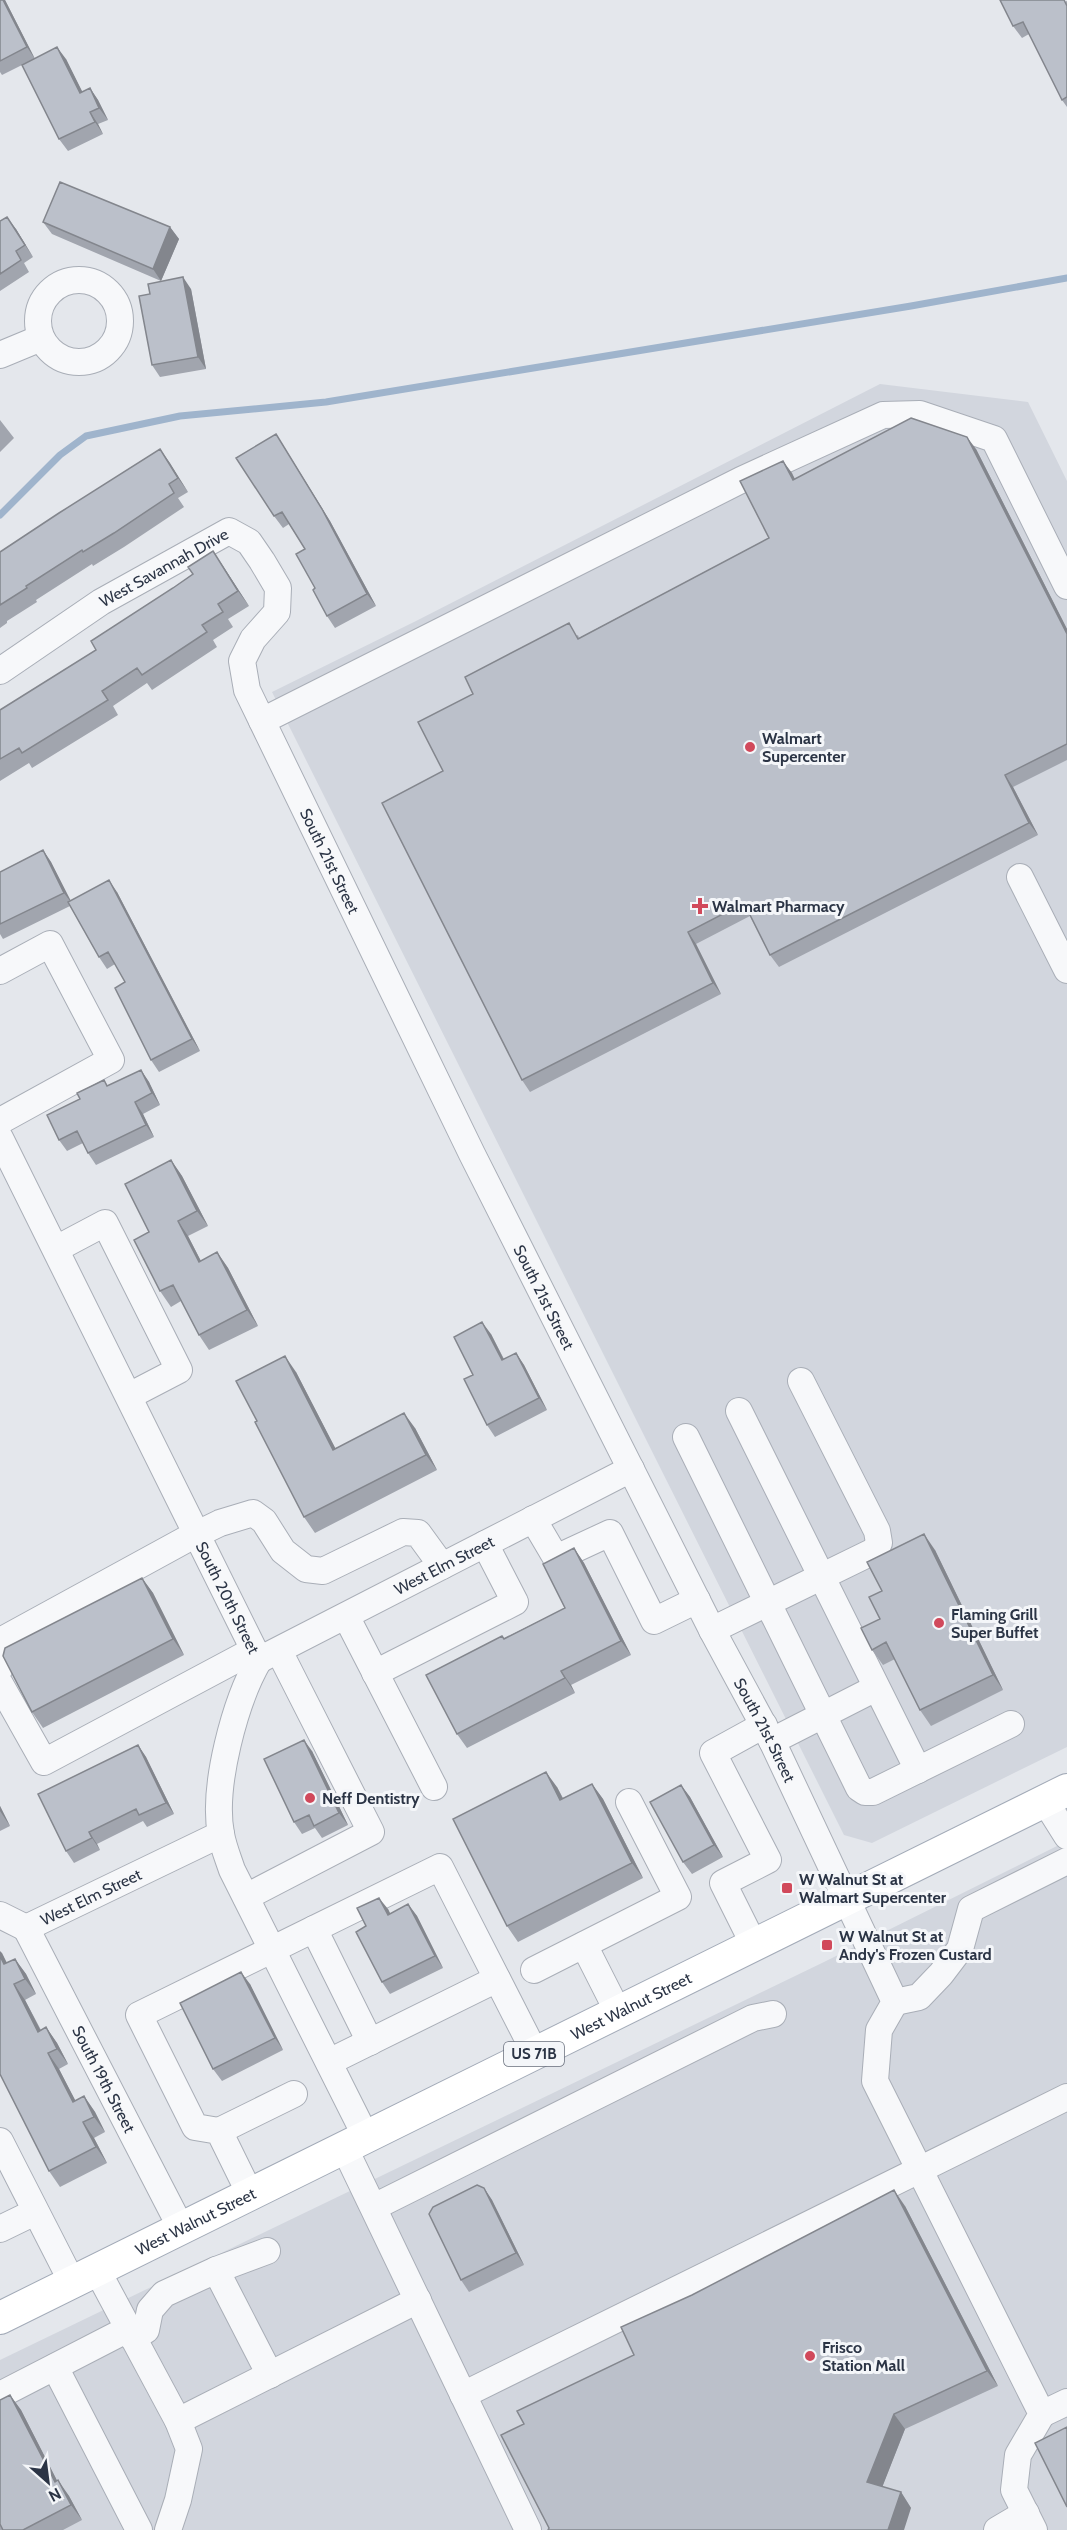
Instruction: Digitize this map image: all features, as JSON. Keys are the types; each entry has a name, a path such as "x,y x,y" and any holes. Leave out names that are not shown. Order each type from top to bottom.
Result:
{"main road":[{"name":"West Walnut Street","path":"0,2318 1056,1796"}],"street":[{"path":"0,355 41,338"},
{"path":"262,721 741,480 883,415 920,414 994,439 1067,586"},
{"name":"West Savannah Drive","path":"0,671 101,602 230,531 249,542 278,588 278,612 253,639 242,661 247,690"},
{"name":"South 21st Street","path":"247,690 472,1154 712,1630 768,1733 848,1898 895,2002"},
{"path":"1020,877 1067,970"},
{"path":"0,971 50,944 111,1060 0,1121"},
{"name":"South 20th Street","path":"0,1138 197,1534 264,1654 239,1700 226,1758 219,1807 221,1834 232,1870 329,2062 374,2207 528,2530"},
{"path":"56,1249 105,1223 179,1370 129,1396"},
{"path":"712,1630 874,1551 879,1543 877,1531 801,1381"},
{"path":"739,1411 820,1578 918,1770"},
{"path":"686,1437 859,1788 866,1792 873,1791 1011,1724"},
{"name":"West Elm Street","path":"0,1684 44,1762 346,1616 631,1469"},
{"path":"0,1668 4,1639 197,1534 220,1523 253,1513 264,1521 284,1551 306,1569 323,1571 403,1532 418,1533 442,1566"},
{"path":"533,1519 556,1558 610,1533 654,1621 697,1600"},
{"path":"375,1672 515,1602 485,1544"},
{"path":"346,1616 434,1787"},
{"path":"246,1897 371,1832 264,1654"},
{"path":"754,1945 723,1883 768,1860 713,1753 823,1714 876,1688"},
{"path":"1056,1796 1067,1836"},
{"path":"534,1970 678,1897 630,1802"},
{"name":"West Elm Street","path":"26,1928 221,1834"},
{"path":"1042,2414 875,2081 879,2030 895,2002 919,1997 941,1974 960,1948 971,1909 1067,1861"},
{"path":"294,2094 219,2131 195,2127 139,2015 441,1867 535,2053"},
{"path":"0,1915 26,1928"},
{"name":"South 19th Street","path":"26,1928 181,2228"},
{"path":"314,1929 370,2042"},
{"path":"584,1945 618,2012"},
{"path":"329,2062 497,1979"},
{"path":"374,2207 753,2018 772,2014"},
{"path":"463,2395 1067,2097"},
{"path":"219,2131 250,2194"},
{"path":"0,2141 35,2212 130,2333 178,2421 189,2449 178,2500 166,2528"},
{"path":"0,2229 35,2212"},
{"path":"0,2395 130,2333 146,2330 150,2310 164,2294 216,2270 267,2251"},
{"path":"216,2270 270,2375"},
{"path":"178,2421 418,2300"},
{"path":"55,2367 139,2530"},
{"path":"997,2530 1030,2522 1014,2490 1018,2456 1042,2414 1067,2402"}],"shaded area":[{"path":"880,384 1028,402 1067,481 1067,1747 872,1843 844,1835 272,692"},
{"path":"1067,1841 1067,2530 0,2530 0,2360 824,1962"}],"building":[{"path":"0,0 3,0 27,47 0,61"},
{"path":"1000,0 1064,0 1067,6 1067,97 1062,100 1023,22 1013,26"},
{"path":"57,47 80,93 90,88 99,108 90,112 95,122 59,139 22,65"},
{"path":"60,182 170,227 153,269 43,222"},
{"path":"7,217 25,245 16,251 21,260 0,274 0,221"},
{"path":"183,277 198,357 152,365 139,296 150,294 148,284"},
{"name":"Walmart Supercenter","path":"911,418 967,437 1067,634 1067,744 1005,775 1029,823 770,955 744,903 688,932 713,983 522,1080 382,803 443,771 418,722 473,694 465,677 569,623 578,639 769,538 740,481 783,461 793,480"},
{"path":"276,434 322,509 367,594 327,616 296,554 305,549 282,512 274,516 236,458"},
{"path":"160,449 178,478 169,484 174,493 114,533 83,552 82,550 26,586 27,588 0,605 0,552"},
{"path":"213,551 238,591 218,604 223,612 202,625 207,632 142,675 137,668 102,691 108,700 22,753 19,748 0,759 0,710 96,650 91,641 193,574 188,567"},
{"path":"43,850 64,893 0,924 0,872"},
{"path":"109,880 192,1039 151,1060 115,988 125,982 108,952 99,957 68,902"},
{"path":"141,1070 152,1093 135,1102 146,1125 88,1153 77,1131 59,1140 47,1115 80,1099 77,1093 104,1080 107,1086"},
{"path":"171,1160 197,1211 178,1221 199,1262 217,1252 247,1310 199,1335 173,1285 160,1291 134,1240 149,1232 125,1184"},
{"path":"482,1322 502,1360 516,1353 539,1398 487,1425 464,1379 473,1375 454,1337"},
{"path":"285,1356 333,1450 404,1413 426,1455 304,1517 236,1381"},
{"path":"924,1534 993,1675 920,1710 886,1642 872,1650 861,1628 880,1619 869,1597 882,1591 867,1562"},
{"path":"574,1548 621,1641 561,1671 565,1678 457,1734 426,1675 502,1636 504,1639 565,1608 543,1564"},
{"path":"142,1578 173,1639 32,1712 3,1656 5,1648"},
{"name":"Neff Dentistry","path":"304,1740 339,1813 314,1826 309,1815 294,1822 264,1759"},
{"path":"138,1745 166,1803 139,1815 136,1809 89,1832 92,1838 66,1851 38,1794"},
{"path":"546,1772 560,1800 592,1784 632,1863 507,1926 453,1819"},
{"path":"681,1785 714,1845 683,1862 650,1802"},
{"path":"379,1898 388,1915 408,1904 435,1956 382,1982 356,1932 366,1926 357,1908"},
{"path":"0,1956 4,1964 15,1959 25,1979 14,1984 38,2032 46,2027 57,2049 48,2053 73,2102 84,2096 94,2117 83,2122 96,2147 49,2171 0,2074"},
{"path":"241,1972 275,2038 213,2069 180,2003"},
{"path":"477,2185 484,2188 516,2253 461,2280 429,2214 433,2207"},
{"name":"Frisco Station Mall","path":"894,2190 987,2371 894,2414 867,2482 901,2492 888,2530 548,2530 501,2435 524,2424 517,2411 634,2355 621,2327 692,2295"},
{"path":"10,2395 55,2482 58,2480 71,2505 23,2530 3,2530 0,2524 0,2400"},
{"path":"1067,2427 1067,2507 1035,2443"}],"waterway":[{"path":"0,515 60,455 86,436 180,416 326,402 911,306 1067,278"}],"place":[{"name":"Walmart Supercenter","path":"750,747"},
{"name":"Walmart Pharmacy","path":"700,906"},
{"name":"Flaming Grill Super Buffet","path":"939,1623"},
{"name":"Neff Dentistry","path":"310,1798"},
{"name":"W Walnut St at Walmart Supercenter","path":"787,1888"},
{"name":"W Walnut St at Andy's Frozen Custard","path":"827,1945"},
{"name":"Frisco Station Mall","path":"810,2356"}]}
